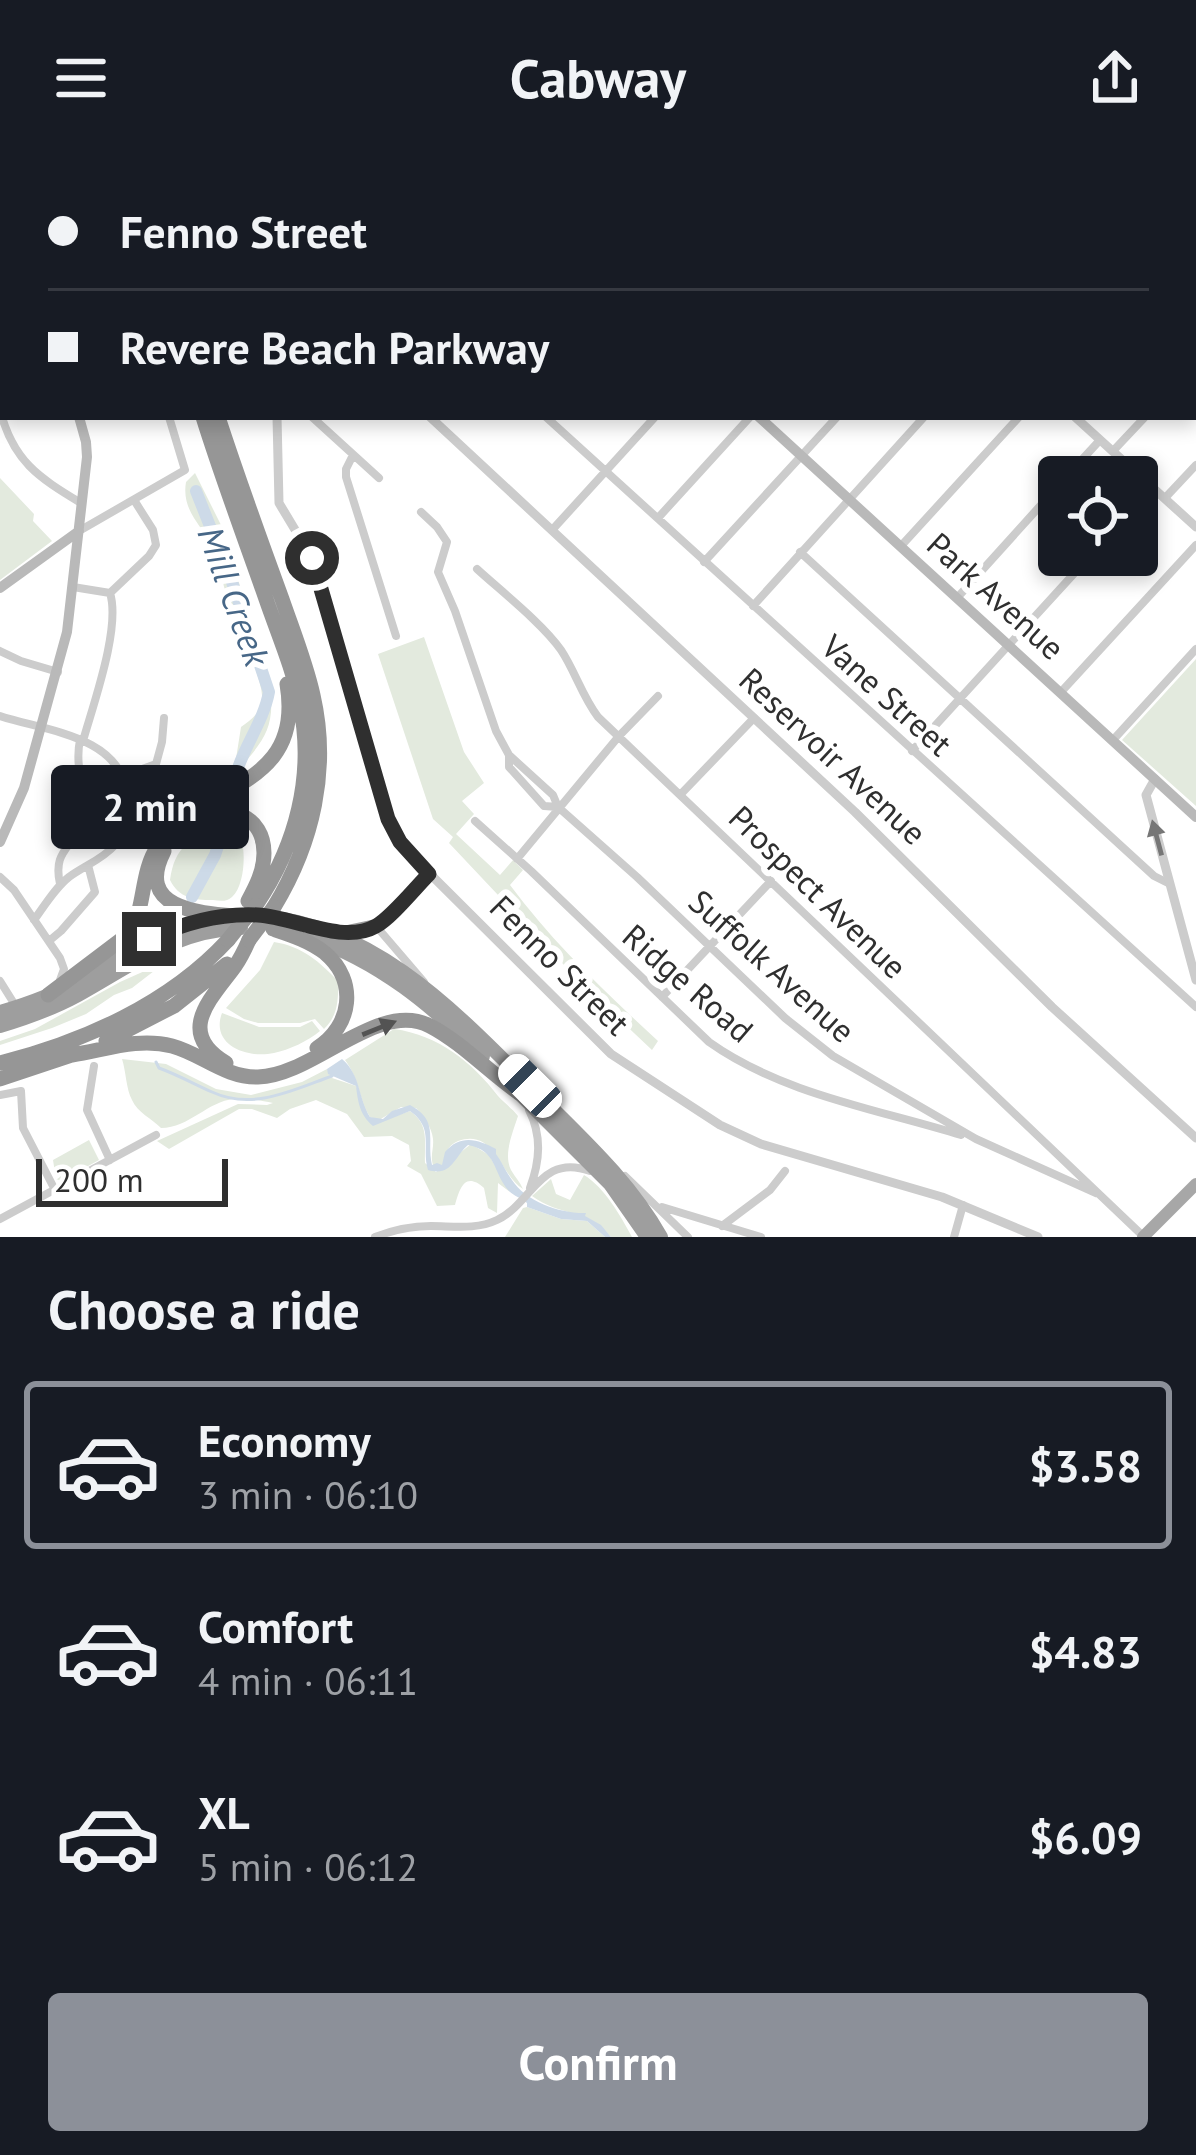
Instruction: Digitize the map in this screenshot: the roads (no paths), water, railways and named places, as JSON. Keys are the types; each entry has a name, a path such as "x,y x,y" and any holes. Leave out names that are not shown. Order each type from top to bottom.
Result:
{"highway":[{"path":"0,1012 81,980 166,931 246,908 286,852 303,785 302,715 204,420"},
{"path":"0,1079 72,1055 144,1023 212,977 274,907 310,828 319,781 314,697 219,420"},
{"path":"48,994 133,929 149,863 168,834 198,809 252,778 272,758 289,713 284,651"},
{"path":"0,1064 67,1041 144,1006 192,974 228,940 246,908 263,864 260,832 233,811 205,814 166,850 158,867 159,884 167,899 194,913 246,908 333,933 427,988 588,1144 631,1190 662,1237"},
{"path":"333,933 376,926"},
{"path":"0,1026 58,1005 182,938 235,928 273,929 307,937 401,984 447,1021 606,1180 647,1237"},
{"path":"249,940 207,1003 200,1029 208,1049 220,1060 267,1069 325,1043 341,1024 348,1002 344,978 330,958 273,929"},
{"path":"72,1055 129,1043 156,1043 231,1073 261,1077 290,1071 385,1023 410,1020 444,1034 519,1093"}],"main road":[{"path":"0,842 16,811 68,627 87,449 80,420"},
{"name":"Park Avenue","path":"758,420 1196,817"},
{"path":"0,588 79,531"},
{"path":"1148,1235 1196,1184"}],"street":[{"path":"3,420 20,458 82,504"},
{"path":"79,531 185,470 170,420"},
{"name":"Fenno Street","path":"277,420 278,499 312,558 388,819 400,842 429,874 610,1054 720,1125 761,1144 963,1204 1038,1237"},
{"path":"315,420 379,478"},
{"name":"Reservoir Avenue","path":"433,420 1196,1138"},
{"name":"Vane Street","path":"549,420 1196,1007"},
{"path":"553,529 651,420"},
{"path":"658,518 751,420"},
{"path":"704,562 834,420"},
{"path":"753,605 921,420"},
{"path":"901,546 1016,420"},
{"path":"1078,420 1117,456"},
{"path":"1113,452 1141,420"},
{"path":"1085,456 1100,440"},
{"path":"353,455 346,480 396,636"},
{"path":"1165,498 1196,465"},
{"path":"1158,492 1196,527"},
{"path":"110,593 156,544 134,500"},
{"path":"958,598 1038,508"},
{"name":"Suffolk Avenue","path":"421,512 447,542 438,572 509,755 509,767 544,806 558,807 785,1018 833,1056 976,1139 1103,1196"},
{"path":"1061,692 1196,545"},
{"path":"800,552 1154,876 1168,883"},
{"name":"Prospect Avenue","path":"477,569 553,640 574,670 589,705 619,736 1148,1235"},
{"path":"913,751 1072,576"},
{"path":"74,587 110,593"},
{"path":"60,885 58,861 82,818 77,765 105,661 110,593"},
{"path":"1113,740 1196,649"},
{"path":"0,651 58,673"},
{"path":"517,859 658,696"},
{"path":"0,716 81,741 111,758 123,776 129,809 124,829 110,850 60,885 34,920"},
{"path":"123,776 157,762 164,718"},
{"path":"680,795 755,718"},
{"path":"1155,779 1145,795 1196,980"},
{"name":"Ridge Road","path":"475,821 710,1042 755,1071 976,1139"},
{"path":"49,941 95,892 88,865"},
{"path":"427,988 376,926 429,874"},
{"path":"0,877 62,961 61,980 48,994"},
{"path":"662,997 771,881"},
{"path":"0,981 16,1006"},
{"path":"94,1066 87,1110 110,1160"},
{"path":"0,1095 21,1091 23,1128 55,1190"},
{"path":"519,1093 538,1136 529,1190"},
{"path":"0,1219 156,1135"},
{"path":"588,1144 690,1237 706,1221"},
{"path":"375,1237 417,1227 482,1226 502,1217 548,1174 566,1167 585,1168 606,1180"},
{"path":"722,1226 770,1190 785,1171"},
{"path":"656,1203 760,1237"},
{"path":"954,1237 963,1204"}],"water":[{"path":"342,1059 353,1072 370,1117 383,1119 410,1105 425,1117 432,1165 442,1165 445,1152 457,1142 483,1143 496,1149 526,1195 556,1209 586,1213 611,1237 587,1221 561,1219 527,1207 509,1191 490,1157 478,1148 468,1145 448,1168 428,1170 425,1132 418,1118 410,1111 373,1126 360,1108 356,1086 328,1074 327,1069"}],"waterway":[{"name":"Mill Creek","path":"196,491 269,692 238,768"},
{"name":"Mill Creek","path":"192,897 225,825"},
{"path":"156,1062 159,1068 212,1092 243,1099 273,1096 332,1076"}]}
